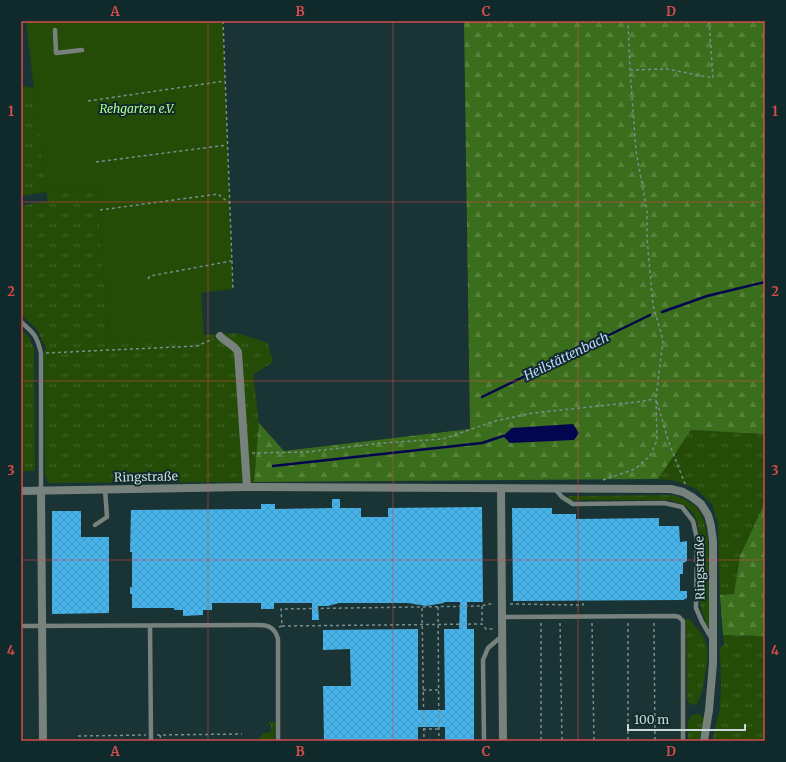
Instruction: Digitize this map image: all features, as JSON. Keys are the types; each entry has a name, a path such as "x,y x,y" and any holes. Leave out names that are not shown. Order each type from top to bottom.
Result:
{"street":[{"path":"220,336 236,348 238,352 246,487"},
{"name":"Ringstraße","path":"21,491 246,487 597,488 670,489 683,492 700,504 708,515 713,541 713,663 709,710 704,741"},
{"path":"502,488 503,741"},
{"path":"41,490 43,741"}],"lane":[{"path":"54,30 56,53 82,50"},
{"path":"21,322 34,333 41,354 41,490"},
{"path":"554,488 562,497 573,504 664,503 682,507 693,521 697,539 696,608 713,641"},
{"path":"95,525 107,517 105,489"},
{"path":"502,617 679,617 683,621 683,741"},
{"path":"21,626 263,625 274,628 278,639 278,741"},
{"path":"150,626 151,741"},
{"path":"484,741 483,660 488,648 502,632"}],"path":[{"path":"222,21 233,289"},
{"path":"597,488 599,481 635,469 650,456 657,440 656,398 663,340 653,305 647,238 647,210 636,151 628,21"},
{"path":"630,70 667,69 713,78 709,21"},
{"path":"88,101 225,81"},
{"path":"96,162 227,145"},
{"path":"100,210 218,194 230,203"},
{"path":"148,279 150,276 232,260"},
{"path":"41,354 198,346 220,336"},
{"path":"244,453 307,452 382,443 443,439 496,422 533,413 656,398"},
{"path":"656,398 668,440 685,484 683,492"},
{"path":"482,606 482,624 486,629 502,632"},
{"path":"438,607 439,741"},
{"path":"282,626 281,609 422,608 424,741"},
{"path":"654,616 655,741"},
{"path":"560,617 562,741"},
{"path":"592,617 594,741"},
{"path":"628,617 628,741"},
{"path":"541,618 541,741"},
{"path":"274,628 282,626 422,626 482,624"},
{"path":"423,690 438,690"},
{"path":"423,729 439,729"},
{"path":"78,736 242,734"},
{"path":"160,735 161,741"}],"green space":[{"name":"Rehgarten e.V.","path":"26,21 223,21 233,289 201,293 204,336 109,342 96,187 46,192"},
{"path":"464,21 765,21 765,434 691,430 658,479 254,482 259,423 284,451 470,429"},
{"path":"21,86 34,88 46,192 21,196"},
{"path":"96,187 109,342 237,333 268,343 273,362 253,375 259,423 254,482 48,483 45,473 44,352 46,348 36,328 21,315 21,206 48,201 46,192"},
{"path":"21,329 30,339 34,349 35,471 21,471"},
{"path":"691,430 765,434 765,502 740,556 734,594 720,595 718,523 712,504 696,489 676,481 658,479"},
{"path":"674,495 689,502 698,510 702,516 706,529 708,538 709,626 706,625 701,609 701,547 698,524 694,515 687,507 669,500 568,499 569,496"},
{"path":"765,502 765,636 723,635 720,595 734,594 740,556"},
{"path":"686,619 689,619 700,632 707,647 705,678 699,701 696,705 690,704 687,700"},
{"path":"723,635 765,636 765,741 712,741 720,709 720,648 724,645"},
{"path":"695,714 700,714 704,718 699,741 688,741 688,722"},
{"path":"269,722 275,722 274,741 257,741 263,733 268,733 271,731 271,724 269,724"}],"shaded area":[{"path":"573,424 579,433 574,440 510,443 503,436 512,428"}],"building":[{"path":"332,499 340,499 340,508 361,508 361,517 388,517 388,508 482,507 483,602 467,602 467,629 474,629 474,741 445,741 445,727 418,727 418,741 324,741 323,686 351,686 350,649 323,650 323,630 418,629 418,710 445,710 444,629 459,629 460,602 444,602 426,606 408,603 339,603 328,606 318,606 319,620 312,620 312,603 274,603 274,609 261,609 261,603 212,603 212,610 203,610 203,615 183,616 183,610 174,610 174,608 132,608 132,594 130,594 130,587 132,587 132,552 130,552 131,510 261,509 261,504 275,504 275,509 332,508"},
{"path":"512,508 552,508 552,514 576,514 576,519 659,518 659,526 679,526 680,542 687,541 687,561 683,563 683,574 680,574 680,591 687,591 687,598 683,600 513,601"},
{"path":"52,511 81,511 81,537 109,537 109,613 52,614"}],"waterway":[{"name":"Heilstättenbach","path":"662,312 707,296 765,282"},
{"name":"Heilstättenbach","path":"482,397 650,315"},
{"path":"273,466 482,443 503,436"}]}
